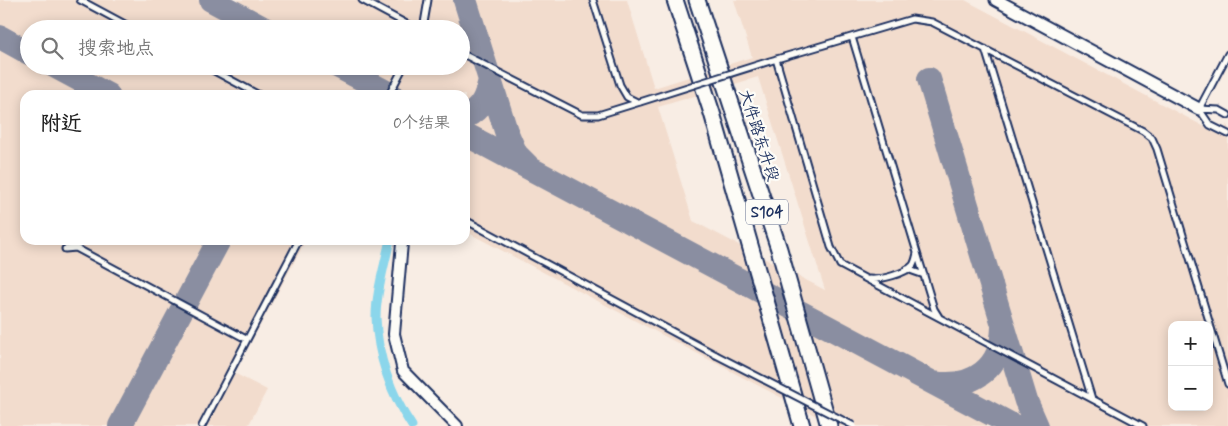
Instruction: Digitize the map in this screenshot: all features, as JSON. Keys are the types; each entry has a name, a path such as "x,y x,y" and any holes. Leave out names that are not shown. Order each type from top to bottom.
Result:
{"main road":[{"name":"S104","path":"675,0 712,113 802,426"},
{"name":"大件路东升段","path":"698,0 779,248 829,426"}],"street":[{"path":"996,0 1199,109"},
{"path":"402,245 394,334 403,371 457,426"}],"lane":[{"path":"80,0 117,20"},
{"path":"362,0 399,20"},
{"path":"425,20 428,0"},
{"path":"593,0 623,93 630,100 640,102"},
{"path":"470,58 582,115 598,115 912,19 932,22 1143,130 1152,138 1228,384"},
{"path":"852,37 934,309 943,321"},
{"path":"985,49 1092,399"},
{"path":"1199,109 1228,54"},
{"path":"773,60 836,261 943,321 1143,426"},
{"path":"222,75 251,90"},
{"path":"391,90 399,75"},
{"path":"1199,109 1219,110 1228,115"},
{"path":"1199,109 1210,125 1228,134"},
{"path":"470,223 716,355 854,426"},
{"path":"202,426 296,245"},
{"path":"65,249 76,248 246,339"},
{"path":"866,279 881,278 906,269 912,265 917,252"},
{"path":"906,269 924,275"}],"shaded area":[{"path":"0,0 627,0 654,88 752,57 734,0 965,0 1222,136 1228,124 1228,426 835,426 470,234 470,90 20,90 20,245 303,245 234,373 267,390 248,426 0,426","holes":["758,77 825,290 693,221 658,107"]}],"waterway":[{"path":"389,245 377,299 377,331 386,374 404,414 412,426"}],"taxiway":[{"path":"211,0 248,20"},
{"path":"465,0 506,131 516,154 527,165"},
{"path":"0,37 20,48"},
{"path":"71,75 99,90"},
{"path":"354,75 383,90"},
{"path":"929,79 1026,401 1037,426"},
{"path":"470,114 482,102 490,80"},
{"path":"470,137 1014,426"},
{"path":"120,426 216,245"},
{"path":"934,383 961,383 983,373 997,354 1003,327"}]}
